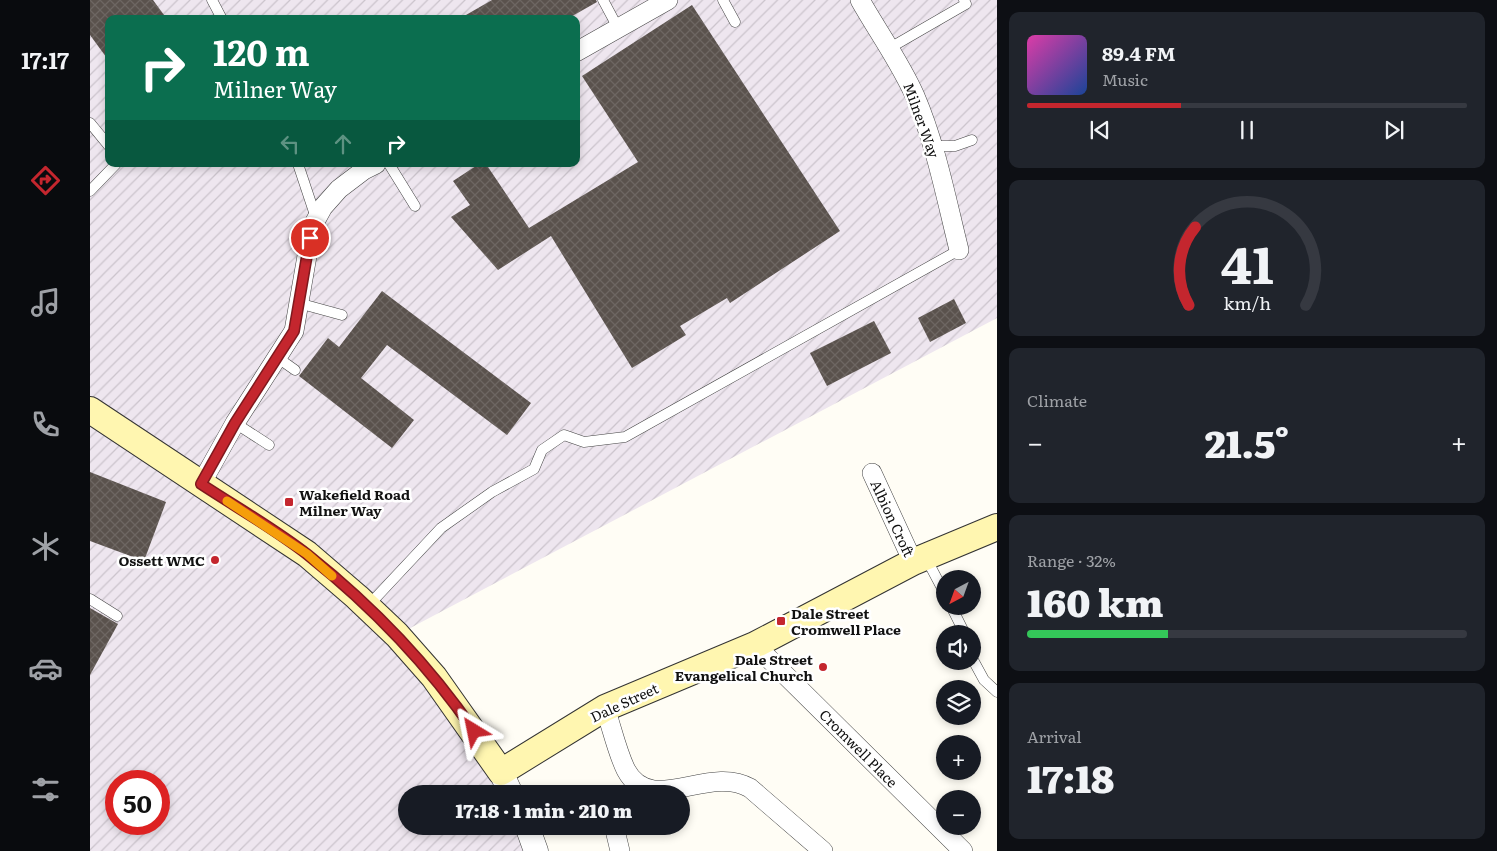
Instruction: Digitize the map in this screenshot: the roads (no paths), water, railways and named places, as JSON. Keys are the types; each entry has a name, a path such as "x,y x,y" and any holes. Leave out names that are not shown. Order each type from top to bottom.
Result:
{"main road":[{"path":"90,410 307,554 367,606 397,635 434,677 506,783"},
{"name":"Dale Street","path":"506,783 605,708 754,645 919,560 994,532"}],"street":[{"path":"580,50 668,0"},
{"name":"Milner Way","path":"860,0 904,73 915,96 934,146 959,250"},
{"path":"201,484 235,423 294,331 307,248 323,207 339,189 370,167"},
{"name":"Albion Croft","path":"872,473 919,560"},
{"name":"Cromwell Place","path":"754,645 963,851"},
{"path":"605,708 631,785"},
{"path":"690,786 720,780 740,782 750,788 823,851"},
{"path":"530,835 536,851"},
{"path":"616,835 620,851"}],"lane":[{"path":"212,0 220,15"},
{"path":"603,0 618,28"},
{"path":"723,0 735,22"},
{"path":"888,49 966,4 964,0"},
{"path":"90,123 105,141"},
{"path":"934,146 955,146 972,140"},
{"path":"90,191 113,167"},
{"path":"299,167 317,219"},
{"path":"392,167 415,206"},
{"path":"367,606 441,528 492,492 534,469 542,450 564,435 584,442 625,437 959,250"},
{"path":"298,303 342,315"},
{"path":"278,358 295,370"},
{"path":"235,423 269,445"},
{"path":"919,560 936,582"},
{"path":"90,599 116,616"},
{"path":"979,670 984,680 997,692"}],"place":[{"name":"Wakefield Road Milner Way","path":"289,502"},
{"name":"Ossett WMC","path":"215,560"},
{"name":"Dale Street Cromwell Place","path":"781,621"},
{"name":"Dale Street Evangelical Church","path":"823,667"}]}
